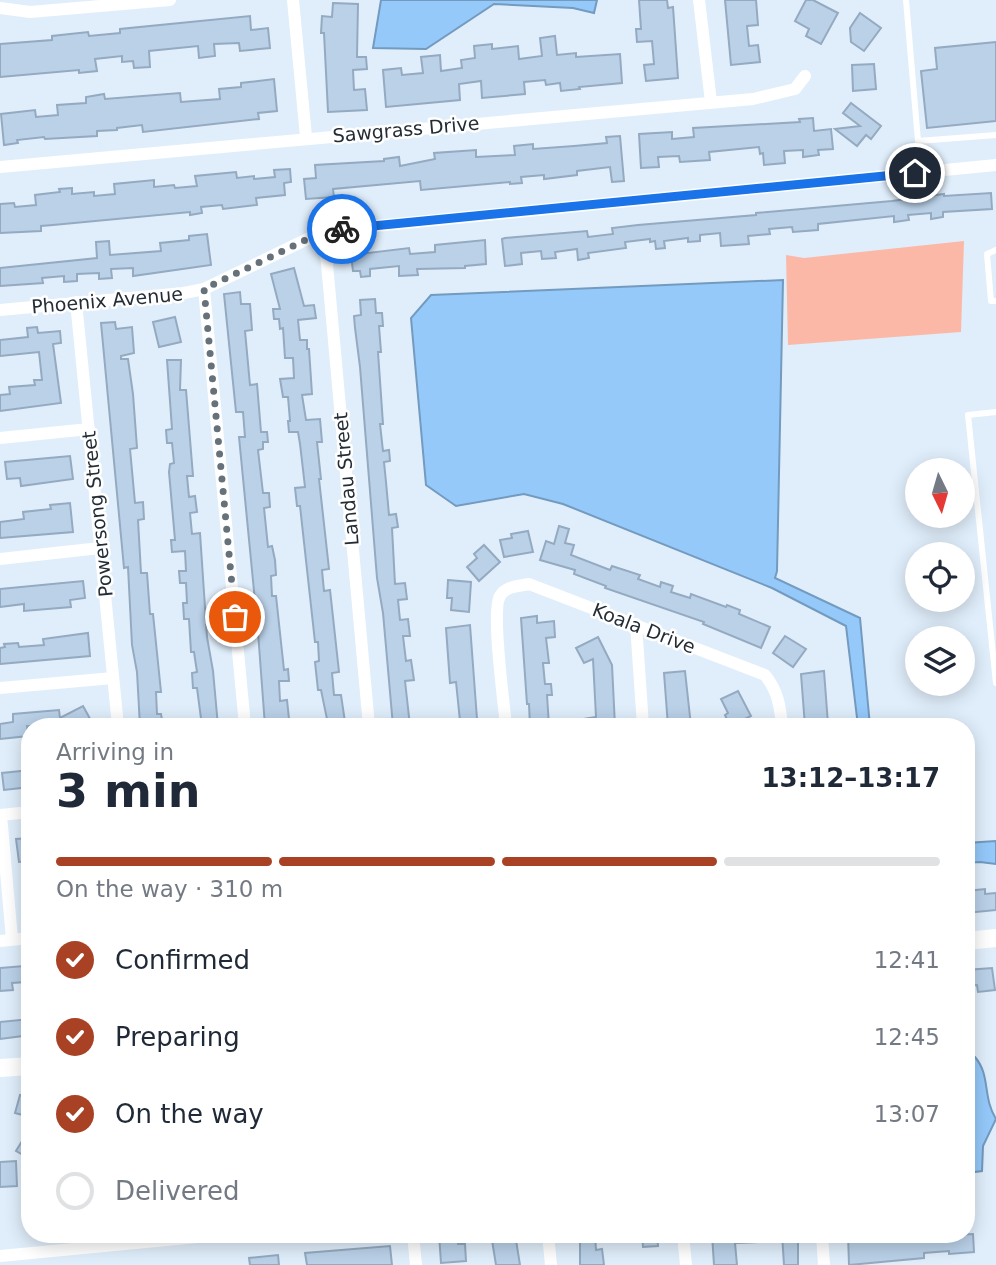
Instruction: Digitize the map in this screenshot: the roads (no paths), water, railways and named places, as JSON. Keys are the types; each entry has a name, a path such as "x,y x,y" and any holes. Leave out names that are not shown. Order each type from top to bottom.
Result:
{"street":[{"path":"0,8 30,12 170,0"},
{"path":"293,0 306,137"},
{"path":"699,0 710,103"},
{"name":"Sawgrass Drive","path":"0,167 306,137 752,99 795,89 805,76"},
{"name":"Phoenix Avenue","path":"0,310 204,289 324,231 996,165"},
{"name":"Landau Street","path":"324,231 368,718"},
{"path":"204,289 244,718"},
{"name":"Powersong Street","path":"76,302 117,718"},
{"path":"0,438 89,429"},
{"path":"0,559 100,548"},
{"name":"Koala Drive","path":"505,718 497,618 499,597 508,589 529,584 765,675 775,687 781,718"},
{"path":"636,624 642,718"},
{"path":"0,688 113,678"},
{"path":"6,940 1,815 21,813"},
{"path":"975,940 996,938"},
{"path":"0,1068 21,1067"},
{"path":"0,1255 41,1258 158,1243"},
{"path":"414,1243 416,1265"},
{"path":"549,1243 551,1265"},
{"path":"684,1243 686,1265"},
{"path":"823,1243 824,1265"}],"lane":[{"path":"906,0 918,141 996,135"},
{"path":"996,250 987,254 991,301 996,301"},
{"path":"996,412 968,415 996,683"}],"water":[{"path":"381,0 597,0 594,13 573,8 494,4 426,49 373,48"},
{"path":"783,280 775,578 860,618 869,718 857,718 846,626 772,588 563,504 524,494 456,506 426,485 411,318 431,295"},
{"path":"996,841 996,864 975,862 975,842"},
{"path":"975,1057 983,1071 989,1102 996,1119 983,1146 982,1171 975,1172"}]}
